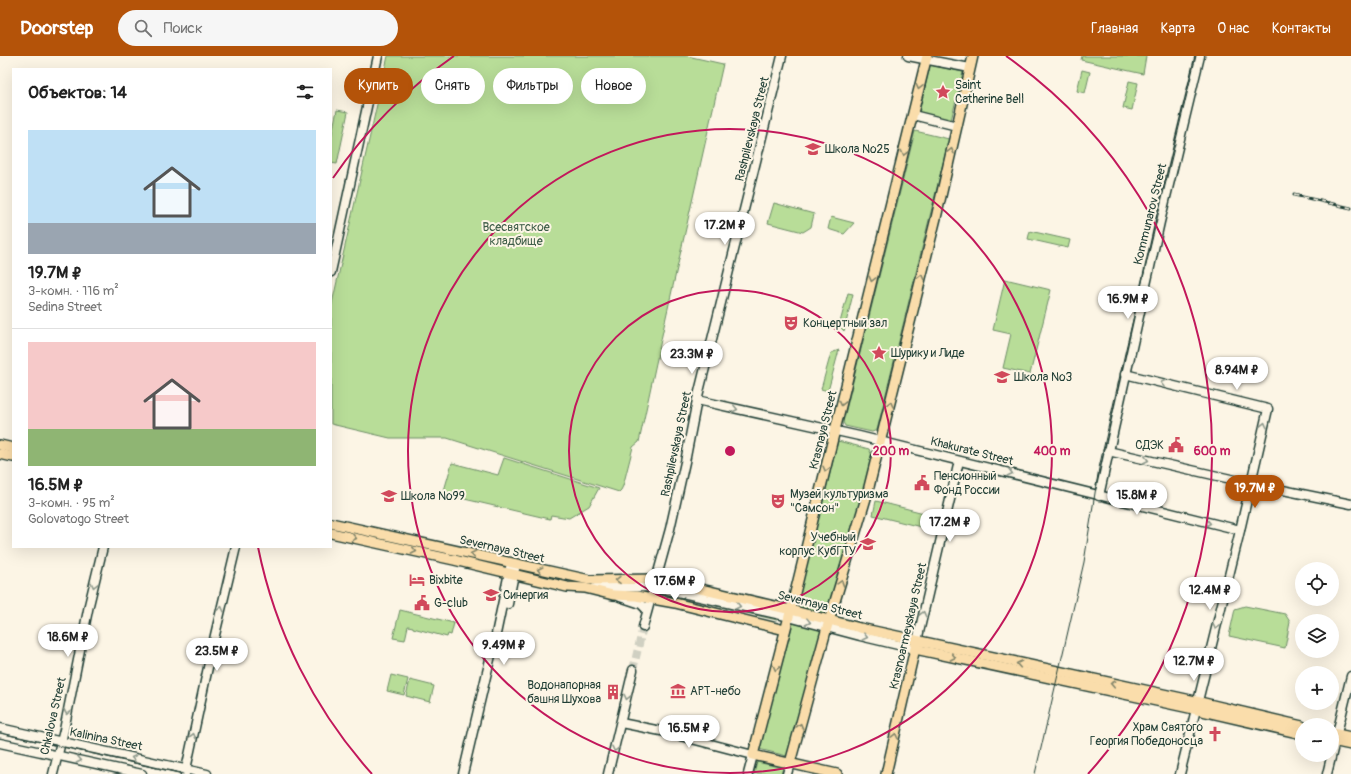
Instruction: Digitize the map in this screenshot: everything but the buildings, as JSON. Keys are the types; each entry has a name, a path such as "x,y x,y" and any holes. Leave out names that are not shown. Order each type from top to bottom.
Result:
{"main road":[{"path":"790,763 828,624 860,520 881,442 936,218 973,56"},
{"name":"Krasnaya Street","path":"753,755 790,614 926,58"},
{"path":"0,445 12,448"},
{"path":"0,454 12,457"},
{"name":"Severnaya Street","path":"332,523 590,580 656,583 828,624 908,638 916,645 1198,706 1295,725"},
{"name":"Severnaya Street","path":"332,533 567,587 585,588 613,595 636,596 723,614 786,630"},
{"name":"Krasnoarmeyskaya Street","path":"886,774 916,645"},
{"name":"Severnaya Street","path":"1198,706 1295,732"},
{"path":"1339,737 1351,737"},
{"path":"1339,739 1351,744"},
{"path":"753,755 837,774"}],"street":[{"path":"332,246 373,56"},
{"path":"332,267 378,56"},
{"name":"Rashpilevskaya Street","path":"643,627 656,583 685,462 697,400 782,56"},
{"path":"908,56 926,58 970,68"},
{"name":"Kommunarov Street","path":"1099,496 1125,374 1200,56"},
{"path":"913,115 957,126"},
{"path":"1125,374 1268,409 1198,706 1180,774"},
{"name":"Khakurate Street","path":"697,400 881,442 1240,530"},
{"path":"1108,451 1351,504"},
{"name":"Krasnoarmeyskaya Street","path":"916,645 959,461"},
{"name":"Chkalova Street","path":"53,774 103,548"},
{"path":"186,772 236,548"},
{"path":"464,774 514,563"},
{"path":"469,774 511,574"},
{"name":"Severnaya Street","path":"585,588 656,583"},
{"name":"Severnaya Street","path":"613,595 639,603 648,610"},
{"path":"608,774 633,670"},
{"path":"1339,719 1351,676"},
{"path":"621,723 661,731 753,755"},
{"name":"Kalinina Street","path":"0,728 186,772 207,774"},
{"path":"0,743 142,774"},
{"name":"Krasnaya Street","path":"748,774 753,755"},
{"path":"1327,774 1329,762"},
{"path":"787,774 790,763"}],"green space":[{"name":"Всесвятское кладбище","path":"388,56 687,56 723,64 639,442 633,447 623,486 619,492 447,438 390,438 332,424 332,304 377,104 413,104 413,68 385,68"},
{"path":"1082,56 1146,56 1143,74 1081,60"},
{"path":"930,65 963,72 951,120 919,113"},
{"path":"1082,70 1090,72 1085,93 1077,91"},
{"path":"1129,81 1138,83 1132,110 1123,108"},
{"path":"337,110 348,112 337,164 332,163 332,133"},
{"path":"915,131 949,139 877,430 872,432 845,426 843,422"},
{"path":"774,203 814,214 811,227 803,232 768,223"},
{"path":"831,217 854,223 844,234 828,229"},
{"path":"1030,231 1070,240 1068,248 1028,239"},
{"path":"1005,279 1051,290 1030,374 1003,368 1011,334 993,330"},
{"path":"848,293 853,294 844,331 839,326"},
{"path":"839,350 828,391 821,389 831,353"},
{"path":"838,441 869,449 873,458 827,614 796,607"},
{"path":"504,458 599,488 589,506 569,518 551,515 550,519 443,494 452,463 498,475"},
{"path":"876,501 932,515 929,529 873,515"},
{"path":"665,591 778,617 777,620 664,594"},
{"path":"1245,606 1285,614 1290,622 1285,648 1229,636 1235,609"},
{"path":"400,610 454,623 451,635 448,634 447,637 408,626 405,640 393,638"},
{"path":"793,623 822,630 787,756 759,749"},
{"path":"391,675 408,679 404,695 387,691"},
{"path":"410,680 434,686 430,702 406,696"},
{"path":"757,762 783,768 781,774 754,774"}],"tunnel":[{"path":"633,670 643,627"}],"tram line":[{"path":"1035,774 1084,562 1099,468 1196,56"},
{"path":"0,733 183,774"}],"railway":[{"path":"1294,195 1351,208"}],"place":[{"name":"Saint Catherine Bell","path":"943,92"},
{"name":"Школа №25","path":"813,149"},
{"name":"Концертный зал","path":"791,323"},
{"name":"Шурику и Лиде","path":"879,353"},
{"name":"Школа №3","path":"1002,377"},
{"name":"СДЭК","path":"1176,445"},
{"name":"Пенсионный Фонд России","path":"922,483"},
{"name":"Школа №99","path":"389,496"},
{"name":"Музей культуризма \"Самсон\"","path":"778,501"},
{"name":"Учебный корпус КубГТУ","path":"868,544"},
{"name":"Bixbite","path":"417,580"},
{"name":"Синергия","path":"491,595"},
{"name":"G-club","path":"422,603"},
{"name":"АРТ-небо","path":"678,691"},
{"name":"Водонапорная башня Шухова","path":"613,692"},
{"name":"Храм Святого Георгия Победоносца","path":"1215,734"}]}
